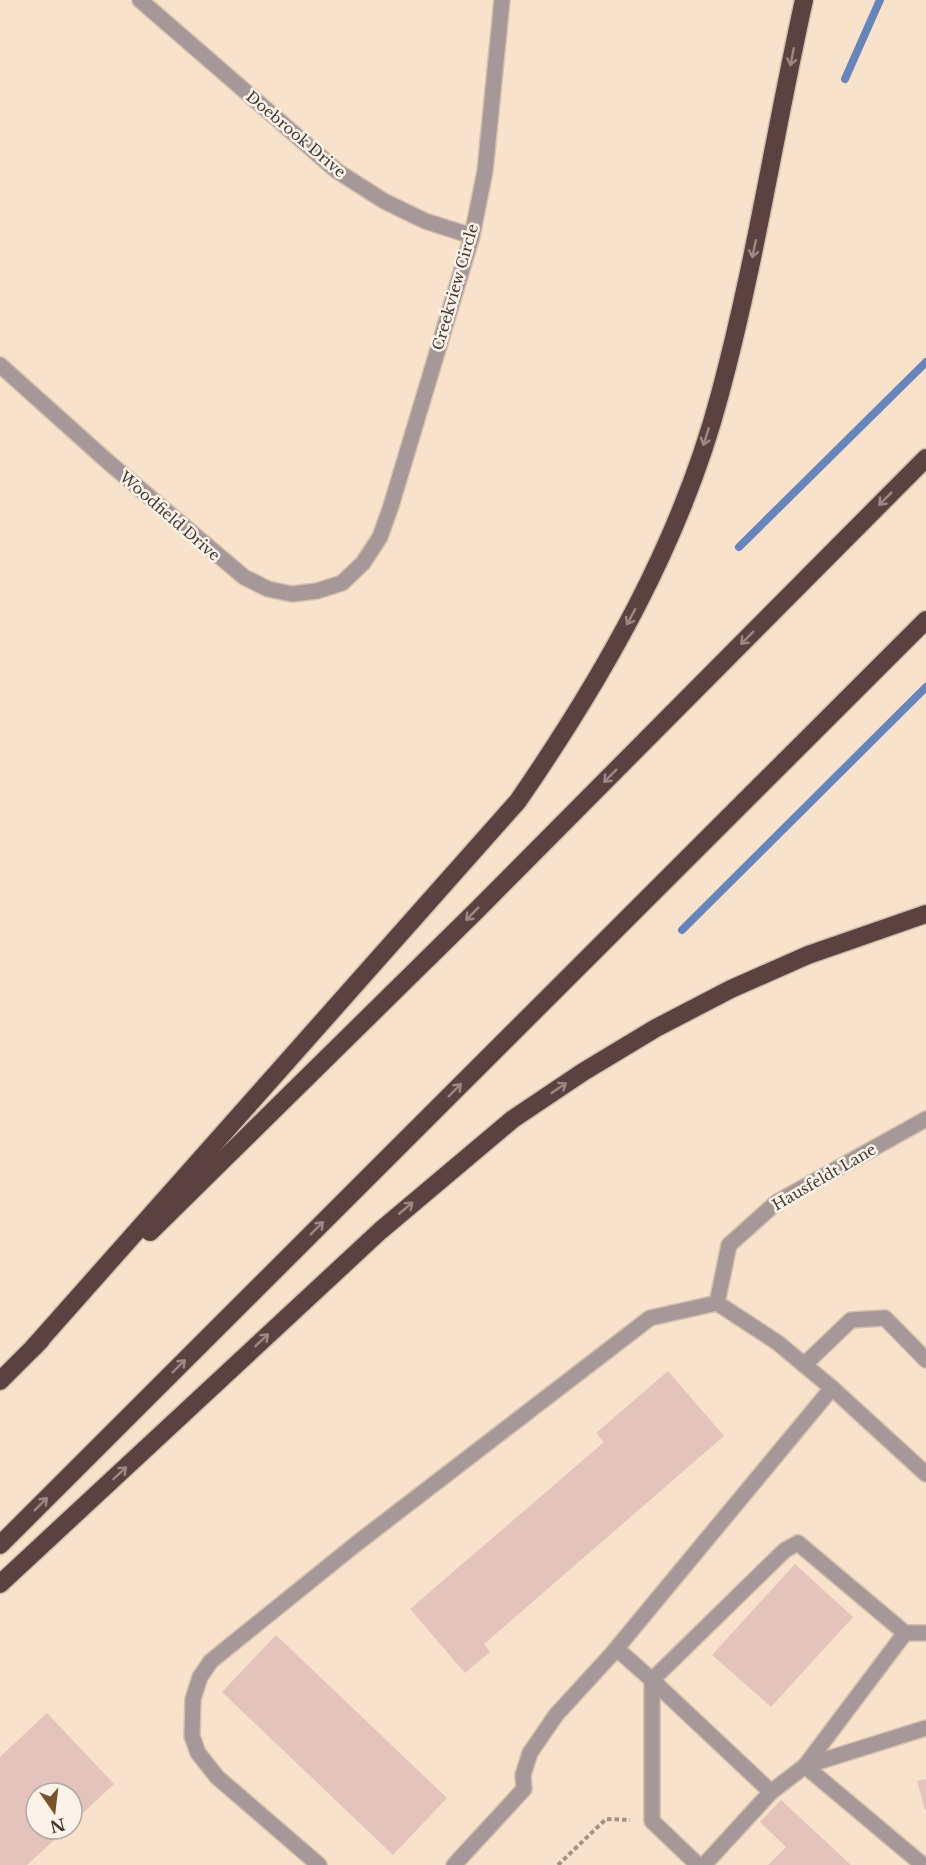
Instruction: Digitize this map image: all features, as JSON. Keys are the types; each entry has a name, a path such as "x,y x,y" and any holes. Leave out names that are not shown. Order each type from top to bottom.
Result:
{"highway":[{"path":"33,1348 518,801 563,736 604,669 671,533 698,464 720,395 754,252 804,0"},
{"path":"0,1381 484,902 926,458"},
{"path":"0,1545 926,620"},
{"path":"0,1584 380,1231 513,1119 583,1072 656,1028 731,988 808,955 926,914"}],"street":[{"name":"Doebrook Drive","path":"140,0 338,171 384,201 424,221 471,236"},
{"name":"Creekview Circle","path":"363,562 380,537 391,506 471,236 484,171 502,0"},
{"name":"Woodfield Drive","path":"0,365 116,469 243,577 268,589 292,594 316,591 342,582 363,562"},
{"name":"Hausfeldt Lane","path":"717,1303 729,1245 777,1202 926,1119"},
{"path":"319,1865 217,1777 198,1753 192,1736 193,1699 200,1677 211,1661 356,1544 650,1318 717,1303 778,1343 832,1388 926,1474"},
{"path":"804,1365 851,1320 885,1318 926,1360"},
{"path":"454,1865 524,1790 523,1774 530,1753 556,1715 617,1649 832,1388"},
{"path":"698,1865 652,1821 652,1680 785,1550 798,1543 905,1633 926,1633"},
{"path":"704,1865 771,1792 805,1766 905,1633"},
{"path":"617,1649 771,1792"},
{"path":"805,1766 926,1728"},
{"path":"805,1766 923,1865"}],"path":[{"path":"558,1865 606,1819 652,1821"}],"building":[{"path":"668,1371 724,1436 484,1644 490,1652 465,1673 410,1609 604,1442 596,1433"},
{"path":"795,1564 853,1617 771,1707 712,1655"},
{"path":"276,1635 447,1798 393,1855 222,1692"},
{"path":"47,1713 114,1784 84,1812 84,1781 24,1781 24,1841 53,1841 27,1865 0,1865 0,1757"},
{"path":"926,1779 926,1810 925,1810 917,1781"},
{"path":"781,1800 851,1865 768,1865 786,1847 760,1822"}],"waterway":[{"path":"845,79 880,0"},
{"path":"739,547 926,362"},
{"path":"682,930 926,687"}]}
